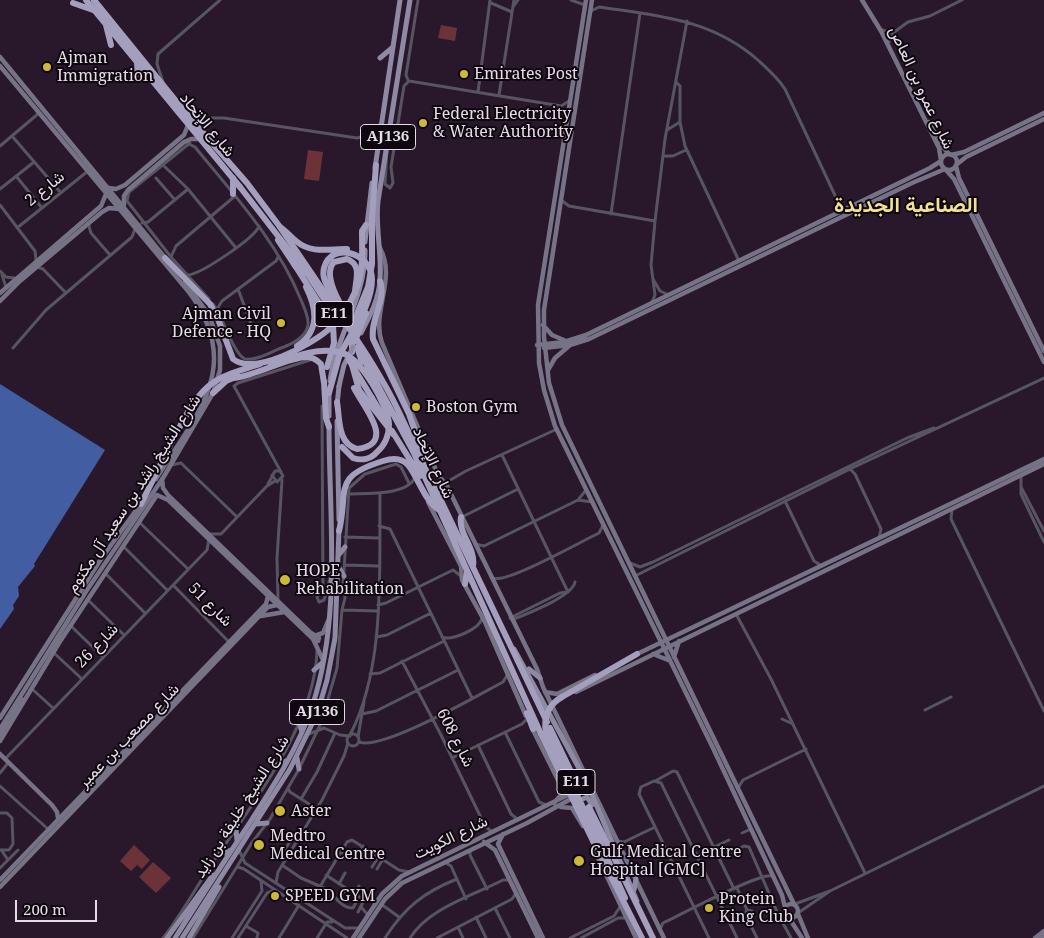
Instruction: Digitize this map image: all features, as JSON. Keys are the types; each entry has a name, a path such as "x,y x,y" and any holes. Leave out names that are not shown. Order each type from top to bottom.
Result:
{"highway":[{"name":"شارع الإتحاد","path":"86,0 233,178 244,185 265,218 357,346"},
{"name":"شارع الإتحاد","path":"94,0 280,227 335,308 414,450 440,510 464,574 521,688 541,734 653,938"},
{"path":"73,3 94,11"},
{"path":"106,24 111,45"},
{"path":"136,61 138,79"},
{"path":"337,402 341,433 346,443 357,448 369,444 374,439 376,427 349,375 352,326 368,287 372,264 372,219 376,165"},
{"path":"233,178 234,195"},
{"path":"265,218 268,227 333,325 334,343 324,383"},
{"path":"273,366 328,330 342,314 355,293 362,271 362,231 366,224"},
{"path":"280,227 296,242 309,248 324,251 349,249 358,251 366,257 374,268 375,282 366,313 356,333 357,346 388,418 388,432 384,442 374,455 364,459 353,458 342,447 337,420"},
{"path":"329,393 337,355 364,308 371,286 371,274 367,264 354,254 335,255 327,261 324,267 324,277 335,302 335,308"},
{"path":"168,257 211,303 232,357 242,364 273,366 310,352 346,354 358,363 374,388"},
{"path":"355,293 358,274 356,266 347,260 334,262 330,269 329,278 356,331 357,346"},
{"path":"273,366 301,344 308,336 314,324 315,311 310,296 294,264"},
{"path":"380,281 382,291 372,326 374,343 409,414 433,476 431,491"},
{"path":"337,355 353,365 426,488 431,491"},
{"path":"213,393 226,381 234,378 301,358 314,359 322,366 328,427"},
{"path":"351,361 354,380 359,390 394,435"},
{"path":"141,504 170,445 190,410 206,388 223,377 260,364"},
{"path":"339,531 344,489 349,478 367,466 395,458 407,464 431,491"},
{"name":"شارع الإتحاد","path":"431,491 473,567 550,728 598,837 623,907 642,938"},
{"path":"464,518 461,526 473,555 473,567"},
{"path":"464,574 465,584"},
{"path":"623,907 620,883 546,732 548,711 553,703 630,660 637,654"},
{"path":"521,688 522,700 531,727"},
{"path":"606,876 614,884"}],"main road":[{"name":"شارع الإتحاد","path":"98,0 103,10"},
{"name":"AJ136","path":"366,224 400,0"},
{"path":"592,0 560,212 546,290 543,324 548,371 554,402 562,425 773,876 785,907 785,914 797,927 802,938"},
{"name":"شارع عمرو بن العاص","path":"863,0 883,30 942,146 950,155"},
{"name":"شارع عمرو بن العاص","path":"863,0 881,31 939,148 941,161"},
{"name":"AJ136","path":"357,346 373,308 380,281 376,212 410,1"},
{"path":"586,3 538,306 537,347 544,390 557,429 603,526 657,629 655,639 649,648"},
{"path":"380,58 393,47"},
{"name":"شارع الشيخ راشد بن سعيد آل مكتوم","path":"0,57 109,188 122,208"},
{"name":"شارع الشيخ راشد بن سعيد آل مكتوم","path":"0,66 106,194 139,224 168,257 200,300 216,331 221,362 213,393 163,478 104,563 26,686 10,707 0,716"},
{"path":"548,371 555,358 569,343 848,209 930,168 941,161 944,156 964,152 1044,113"},
{"path":"537,347 589,339 932,173 952,169 966,157 1044,119"},
{"path":"109,188 120,189 129,186 153,168 181,143 188,123"},
{"path":"0,301 34,267 36,260 45,252 92,216 106,209 122,208 124,196 129,186 181,143 191,139 201,139"},
{"path":"168,161 172,152"},
{"path":"950,155 956,159 959,178 1044,351"},
{"path":"561,160 559,188 562,192"},
{"path":"941,161 952,177 1044,362"},
{"path":"153,168 161,167"},
{"path":"0,292 14,278 43,261 88,223 105,201 106,194"},
{"path":"807,234 808,229 824,220"},
{"name":"شارع الشيخ راشد بن سعيد آل مكتوم","path":"0,729 10,707 101,559 141,504 203,404 212,383 215,364 212,336 202,312 188,291 142,235 139,224"},
{"name":"شارع الشيخ خليفة بن زايد","path":"175,938 288,760 302,732 315,696 323,661 329,619 331,576 332,520 328,427 329,393 333,366 364,272 366,224"},
{"path":"378,244 382,252 386,274 385,295 379,323 380,339 438,473 464,518 545,692 664,938"},
{"path":"719,277 722,273 737,265 739,261"},
{"path":"1013,298 1018,306 1022,303"},
{"path":"1022,318 1025,316 1032,325"},
{"path":"543,324 554,337 569,343"},
{"name":"شارع الشيخ خليفة بن زايد","path":"182,938 227,871 297,758 309,734 324,691 332,660 336,619 339,531 337,402 344,366 357,346"},
{"path":"554,710 559,698 651,654 675,636 1044,459"},
{"path":"637,654 649,648 680,640 736,614 1044,464"},
{"path":"163,478 164,494 209,536 268,596 314,637 323,661 314,670"},
{"path":"431,491 464,574"},
{"path":"0,742 87,600 156,496 164,494"},
{"path":"929,520 945,510 946,506"},
{"path":"138,516 143,516"},
{"path":"219,547 265,588 284,612 314,637"},
{"path":"338,556 345,547"},
{"path":"104,563 105,573"},
{"path":"338,566 344,576"},
{"path":"465,584 513,683 527,719 557,777 565,788 569,788 580,781 578,767"},
{"name":"شارع مصعب بن عمير","path":"1,883 261,616 267,606 268,596"},
{"path":"736,614 738,609 754,599"},
{"path":"267,606 277,603"},
{"name":"شارع مصعب بن عمير","path":"1,883 65,810 229,642 267,606"},
{"path":"261,616 284,612"},
{"path":"314,637 323,632 329,619"},
{"path":"657,629 675,636"},
{"path":"672,661 680,640"},
{"path":"511,648 532,673 540,678"},
{"path":"651,654 672,661 738,789 794,904 798,907 798,913 808,938"},
{"path":"521,659 585,779 634,890 639,911"},
{"path":"42,661 49,660"},
{"path":"332,660 336,668"},
{"path":"0,735 22,698 26,686"},
{"path":"545,692 559,698"},
{"path":"22,698 22,705"},
{"path":"558,718 558,727"},
{"path":"299,722 302,732"},
{"path":"297,758 299,769"},
{"path":"3,759 52,805 57,812 58,818"},
{"path":"277,765 288,760"},
{"path":"551,804 562,792 557,777"},
{"path":"585,779 583,790 592,794"},
{"name":"شارع الكويت","path":"359,938 381,904 402,882 472,848 493,832 518,819 576,791 583,790"},
{"name":"شارع الكويت","path":"353,938 368,911 398,879 461,847 530,822 578,795 583,790"},
{"path":"600,815 588,798 576,802 574,806 636,938"},
{"path":"52,805 65,810"},
{"path":"541,815 566,806 573,810 582,824"},
{"path":"530,822 532,817 542,812 541,809"},
{"path":"256,824 267,823"},
{"path":"236,829 237,841"},
{"path":"496,845 503,833"},
{"path":"484,839 496,845 543,938"},
{"path":"496,845 507,874 538,938"},
{"path":"453,856 452,853 461,847"},
{"path":"217,856 232,850"},
{"path":"434,866 444,859 443,856"},
{"path":"167,938 200,890 222,865"},
{"path":"189,938 197,928 227,871"},
{"path":"634,890 636,879"},
{"path":"785,907 794,904"},
{"path":"788,918 795,917 798,913"},
{"path":"172,924 172,931"},
{"path":"1036,938 1044,932"}],"street":[{"path":"166,87 156,64 158,54 220,0"},
{"path":"409,81 406,75 418,0"},
{"path":"499,95 514,0"},
{"path":"512,11 518,0"},
{"path":"571,0 579,0 586,3"},
{"path":"592,0 599,7 687,21 739,45 780,81 790,98 840,206 839,213"},
{"path":"889,42 893,33 908,22 930,16 962,0"},
{"path":"478,92 490,1 512,11"},
{"path":"590,13 599,7"},
{"path":"611,214 640,13"},
{"path":"652,303 655,295 650,267 655,221 667,130 687,21"},
{"path":"883,30 893,33"},
{"path":"409,81 561,106 568,115"},
{"path":"386,147 388,158 385,184 390,188 393,184 391,169 404,86 409,81"},
{"path":"676,82 680,86 680,122 686,150 739,261"},
{"path":"469,91 478,85"},
{"path":"561,106 571,99"},
{"path":"184,110 199,117 224,118 357,138 371,134 383,119"},
{"path":"0,146 40,113"},
{"path":"667,130 680,122"},
{"path":"12,136 61,193"},
{"path":"181,143 190,143 259,225 278,255 299,295 308,321 305,333 297,341 254,359 244,359 234,350 226,327 217,309 211,303 222,300 276,261 278,255"},
{"path":"190,143 128,195 128,204 139,224 149,230 164,248 168,257 192,282 196,274"},
{"path":"664,156 673,156 686,150"},
{"path":"168,161 169,169"},
{"path":"0,189 34,162"},
{"path":"161,167 169,169 236,248"},
{"name":"شارع 2","path":"17,228 88,171"},
{"path":"16,176 42,208"},
{"path":"156,178 175,200"},
{"path":"13,348 39,316 132,237 139,224 148,222 188,190"},
{"path":"168,257 176,246 234,195"},
{"path":"561,200 569,206 655,221"},
{"path":"0,205 32,246 36,253 36,260"},
{"path":"560,212 569,206"},
{"path":"840,206 848,209"},
{"path":"148,222 149,237"},
{"path":"88,223 91,233 110,255"},
{"path":"187,275 196,274 236,248 254,234 259,225"},
{"path":"81,229 91,233"},
{"path":"254,234 264,233"},
{"path":"132,237 142,235"},
{"path":"32,246 45,252"},
{"path":"164,248 176,246"},
{"path":"732,264 735,254"},
{"path":"43,261 47,273"},
{"path":"276,261 282,262"},
{"path":"34,267 47,273 65,293"},
{"path":"0,272 6,277 14,278"},
{"path":"0,272 5,280 6,287"},
{"path":"652,276 660,291 670,294"},
{"path":"238,288 253,330 267,326"},
{"path":"217,309 222,300"},
{"path":"277,603 276,584 281,472 234,386 273,366 309,360 315,361 318,365 321,382 324,489 323,589 317,597 319,602 324,600 331,576"},
{"path":"627,561 637,567 654,564 1043,377"},
{"path":"634,576 654,564 907,438 939,427"},
{"path":"445,483 557,429"},
{"path":"502,455 568,592"},
{"path":"267,486 273,474 275,461"},
{"path":"171,465 181,463 237,517"},
{"path":"193,938 197,928 267,823 299,769 321,723 336,668 345,598 345,537 348,494 352,484 363,476 396,464 402,467 409,484"},
{"path":"855,474 857,466"},
{"path":"850,470 855,474 881,528 890,533"},
{"path":"273,474 281,472"},
{"path":"273,474 280,490"},
{"path":"1022,474 1020,486 1022,496 1044,542"},
{"path":"348,494 393,491 409,484 416,476"},
{"path":"221,534 209,536 207,550 219,547 221,534 267,486 275,481 282,480"},
{"path":"1010,481 1020,486 1044,531"},
{"path":"464,518 518,489"},
{"path":"475,544 484,546 578,500 586,490"},
{"path":"276,883 278,872 317,809 344,756 350,735 364,701 376,637 380,493"},
{"path":"578,500 592,502"},
{"path":"785,501 814,561 814,570"},
{"path":"952,508 951,519 1044,711"},
{"path":"941,514 951,519"},
{"path":"139,522 188,569"},
{"path":"379,526 390,529 472,698"},
{"path":"599,533 603,526"},
{"path":"879,539 881,528"},
{"path":"497,586 501,580 599,533 608,534"},
{"path":"345,537 379,538"},
{"path":"123,546 168,590"},
{"path":"481,553 484,546"},
{"name":"شارع 26","path":"0,774 3,759 207,550"},
{"path":"814,561 822,566"},
{"path":"345,565 378,566"},
{"path":"378,605 386,604 453,570 464,574"},
{"path":"105,573 145,613"},
{"path":"493,578 501,580"},
{"path":"511,619 568,592 573,588 575,582"},
{"path":"265,588 273,588 276,584"},
{"name":"شارع 51","path":"172,585 229,642"},
{"path":"87,600 124,636"},
{"path":"342,610 377,611"},
{"path":"741,620 742,611"},
{"path":"376,637 387,635 431,613"},
{"path":"736,614 741,620 806,749 864,873"},
{"path":"370,674 378,674 443,639 452,638 479,625 482,618"},
{"path":"71,626 103,657"},
{"path":"163,938 277,765 299,722 310,692 317,647"},
{"path":"54,653 82,679"},
{"name":"شارع 608","path":"402,661 485,826 493,832"},
{"path":"362,714 376,711 458,670"},
{"path":"503,682 508,673"},
{"path":"309,734 324,728 340,735 355,746 368,743 395,736 503,682 513,683"},
{"path":"32,689 53,708"},
{"path":"925,710 951,696"},
{"path":"359,742 358,728 364,701"},
{"path":"364,707 369,711"},
{"path":"452,758 522,724 527,719"},
{"path":"782,719 793,724"},
{"path":"321,723 324,728"},
{"path":"522,724 531,727"},
{"path":"505,732 538,802 542,805 551,804"},
{"path":"302,799 320,767 335,733"},
{"path":"340,735 358,737"},
{"path":"359,742 368,743"},
{"path":"344,756 359,742"},
{"path":"478,745 511,814 518,819"},
{"path":"738,789 742,781 806,749"},
{"path":"709,938 638,791 641,787 673,771 677,772 747,910 745,914 757,938"},
{"path":"657,780 661,783 737,938"},
{"path":"0,786 48,830"},
{"path":"798,913 830,891 864,873 1044,786"},
{"path":"288,787 290,792 317,809"},
{"path":"0,813 7,812 12,819 13,844 9,850 1,850"},
{"path":"509,824 511,814"},
{"path":"484,839 485,826"},
{"path":"617,841 624,842 655,827"},
{"path":"742,832 751,829"},
{"path":"284,851 296,832 302,835"},
{"path":"321,885 349,840 354,840 396,868 409,872"},
{"path":"697,855 729,840"},
{"path":"621,848 624,842"},
{"path":"341,852 354,858 363,846"},
{"path":"719,858 747,846 791,938"},
{"path":"472,848 470,854 487,889"},
{"path":"1,850 8,860"},
{"path":"0,868 18,850"},
{"path":"239,850 242,860 256,871 331,919 350,930 361,926"},
{"path":"372,867 379,856"},
{"path":"377,869 383,859"},
{"path":"442,862 449,864 466,899"},
{"path":"282,865 301,878 321,885 332,892 333,898 351,908 359,897"},
{"path":"237,867 254,875 348,938"},
{"path":"396,868 398,879"},
{"path":"763,876 769,868"},
{"path":"254,875 253,872 256,871"},
{"path":"268,877 278,872"},
{"path":"339,884 345,873"},
{"path":"410,938 428,918 487,889 503,880 507,874"},
{"path":"326,875 364,901 358,912"},
{"path":"657,922 663,923 763,876 773,876"},
{"path":"232,938 260,895 263,886 261,880"},
{"path":"503,880 510,880"},
{"path":"385,938 399,916 417,900 452,882 458,881"},
{"path":"354,894 359,886"},
{"path":"338,901 346,888"},
{"path":"238,938 264,898 269,892 276,890"},
{"path":"794,904 830,891"},
{"path":"437,938 512,899 516,893"},
{"path":"260,895 264,898"},
{"path":"512,899 519,900"},
{"path":"381,904 399,916"},
{"path":"279,938 299,905"},
{"path":"362,907 368,911"},
{"path":"581,938 590,936 613,919 623,907"},
{"path":"495,908 510,938"},
{"path":"747,910 752,911"},
{"path":"476,917 486,938"},
{"path":"570,938 613,919 626,918"},
{"path":"317,938 326,922 331,922 331,919"},
{"path":"660,929 663,923"},
{"path":"246,926 258,933 257,938"},
{"path":"458,927 463,938"}],"shaded area":[{"path":"441,25 457,28 455,41 438,38"},
{"path":"308,150 323,152 319,181 304,179"},
{"path":"134,845 150,860 142,869 137,865 131,871 120,861"},
{"path":"153,862 171,878 156,893 139,877"}],"water":[{"path":"0,384 105,450 34,564 35,566 18,587 19,596 13,605 14,609 0,629"}],"place":[{"name":"Ajman Immigration","path":"47,67"},
{"name":"Emirates Post","path":"464,74"},
{"name":"Federal Electricity & Water Authority","path":"423,123"},
{"name":"Ajman Civil Defence - HQ","path":"281,323"},
{"name":"Boston Gym","path":"416,407"},
{"name":"HOPE Rehabilitation","path":"285,580"},
{"name":"Aster","path":"280,811"},
{"name":"Medtro Medical Centre","path":"259,845"},
{"name":"Gulf Medical Centre Hospital [GMC]","path":"579,861"},
{"name":"SPEED GYM","path":"275,896"},
{"name":"Protein King Club","path":"709,908"}],"district":[{"name":"الصناعية الجديدة","path":"906,206"}]}
